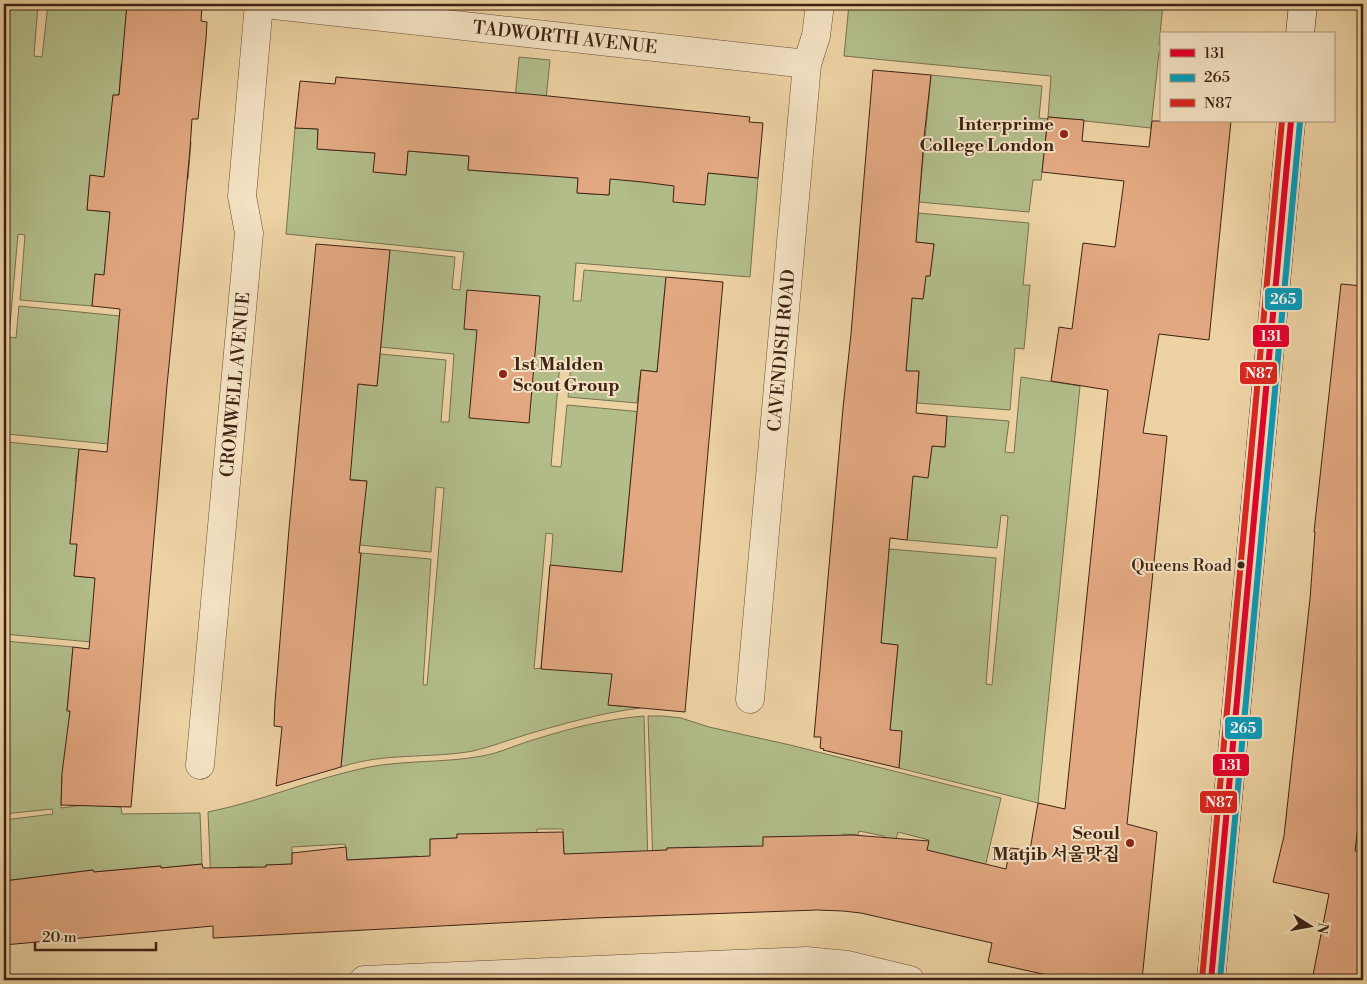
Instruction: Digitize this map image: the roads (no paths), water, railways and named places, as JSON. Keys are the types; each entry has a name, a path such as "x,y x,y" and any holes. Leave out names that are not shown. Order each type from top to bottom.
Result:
{"street":[{"name":"CROMWELL AVENUE","path":"200,765 249,233 242,196 259,4"},
{"name":"TADWORTH AVENUE","path":"265,4 807,64"},
{"name":"CAVENDISH ROAD","path":"750,699 807,64 816,36 820,4"},
{"path":"1300,32 1303,4"},
{"path":"1211,980 1292,122"},
{"path":"364,980 806,961 848,965 910,980"}],"place":[{"name":"Interprime College London","path":"1064,134"},
{"name":"1st Malden Scout Group","path":"503,374"},
{"name":"Queens Road","path":"1241,565"},
{"name":"Seoul Matjib 서울맛집","path":"1130,843"}]}
